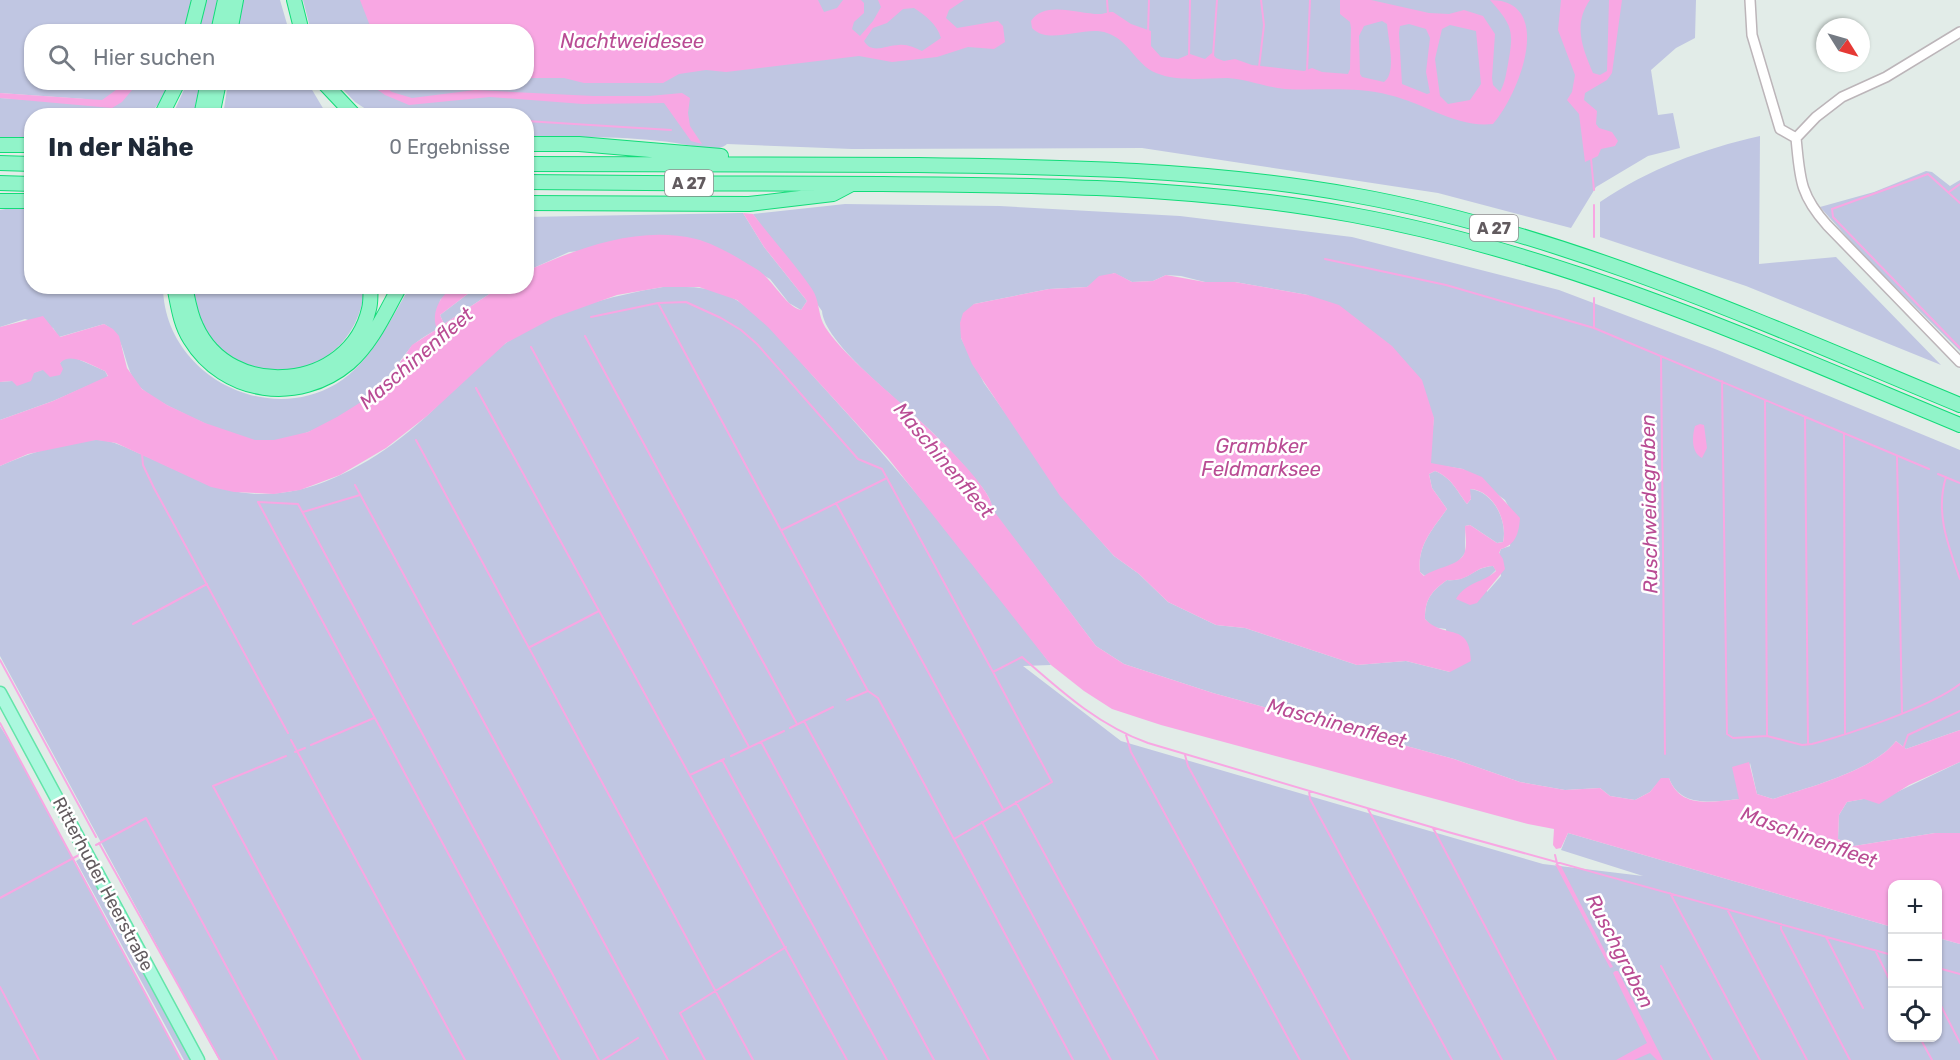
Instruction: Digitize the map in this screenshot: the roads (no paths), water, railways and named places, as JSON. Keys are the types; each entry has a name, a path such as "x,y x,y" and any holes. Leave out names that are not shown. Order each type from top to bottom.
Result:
{"highway":[{"path":"193,24 200,0"},
{"path":"220,24 225,0"},
{"path":"232,24 236,0"},
{"path":"294,0 300,24"},
{"path":"165,108 174,90"},
{"path":"203,108 206,90"},
{"path":"214,108 217,90"},
{"path":"331,90 347,108"},
{"path":"534,144 646,148 751,158 780,164"},
{"path":"0,145 24,145"},
{"path":"0,163 24,164"},
{"name":"A 27","path":"534,164 1105,168 1234,178 1354,195 1508,232 1594,259 1663,283 1960,405"},
{"name":"A 27","path":"534,182 1098,186 1179,191 1287,204 1417,228 1502,250 1644,296 1960,425"},
{"path":"0,183 24,184"},
{"path":"534,203 749,204 833,194 852,184"},
{"path":"0,201 24,201"},
{"path":"0,206 24,201"},
{"path":"534,208 564,203"},
{"path":"176,294 188,337 204,360 245,384 277,390 299,388 324,380 350,362 373,334 396,294"},
{"path":"187,294 196,327 220,357 252,375 274,378 309,374 335,360 346,350 361,329 369,309 370,294"}],"main road":[{"name":"Ritterhuder Heerstraße","path":"0,693 198,1060"},
{"name":"Ritterhuder Heerstraße","path":"0,697 8,709"}],"street":[{"path":"1750,0 1752,35 1780,129 1796,138"},
{"path":"1960,32 1886,77 1842,97 1816,117 1796,138 1800,178 1810,206 1960,362"}],"water":[{"name":"Nachtweidesee","path":"360,0 818,0 824,12 837,8 843,0 861,0 864,3 864,13 854,22 852,29 860,36 881,7 878,0 964,0 949,10 946,18 957,28 998,21 1003,26 1005,42 994,49 968,47 937,57 892,62 859,56 726,72 706,70 679,74 663,83 584,83 564,78 534,78 534,24 369,24","holes":["914,8 934,24 941,38 922,51 902,45 871,48 864,41 873,28 887,23 903,9"]},
{"path":"1340,0 1371,0 1429,13 1449,14 1464,10 1483,16 1495,34 1492,78 1493,85 1500,92 1507,71 1511,36 1503,16 1490,0 1510,4 1522,15 1527,32 1526,51 1521,72 1513,92 1493,124 1479,124 1453,119 1402,99 1376,92 1285,89 1227,78 1182,79 1164,76 1149,69 1115,36 1098,31 1048,35 1032,28 1031,21 1044,11 1053,10 1099,14 1113,12 1131,24 1151,31 1151,46 1161,57 1178,59 1190,54 1205,59 1212,53 1216,58 1224,61 1235,59 1252,65 1304,71 1312,68 1322,72 1348,74 1351,28 1350,22 1340,14","holes":["1382,21 1387,24 1391,55 1390,71 1384,82 1362,77 1360,74 1359,36 1364,26","1409,24 1426,29 1430,38 1426,72 1430,93 1427,94 1402,84 1400,26","1450,25 1476,31 1481,84 1470,100 1448,104 1440,96 1435,59 1442,29"]},
{"path":"1561,0 1590,0 1582,18 1581,36 1593,73 1600,75 1607,71 1609,0 1622,0 1612,73 1607,80 1585,93 1584,100 1597,111 1596,124 1599,128 1612,132 1618,141 1615,146 1601,149 1598,156 1585,162 1579,114 1567,100 1572,92 1575,75 1558,30"},
{"path":"116,90 132,90 122,102 112,108 0,98 0,93 102,100"},
{"path":"378,90 389,90 412,98 475,90 593,96 649,96 682,93 690,98 688,113 690,126 702,144 691,141 664,103 583,104 490,97 409,105"},
{"name":"Maschinenfleet","path":"743,213 753,214 805,279 816,297 823,323 828,332 845,352 935,435 968,469 990,499 993,510 1096,646 1124,664 1213,693 1454,759 1520,782 1565,790 1600,788 1610,796 1635,800 1650,792 1661,778 1669,778 1674,788 1689,799 1708,802 1739,799 1732,767 1749,762 1757,794 1773,799 1856,769 1886,752 1896,741 1906,749 1960,730 1960,762 1909,785 1879,804 1864,799 1847,802 1839,815 1838,839 1854,846 1935,833 1960,833 1960,944 1942,939 1942,880 1888,880 1888,926 1568,833 1561,848 1556,849 1553,845 1554,829 1528,824 1161,725 1112,709 1051,665 888,458 768,327 737,300 699,287 663,287 617,295 553,318 506,343 427,416 386,448 340,475 300,490 274,494 234,492 211,487 116,443 96,440 28,454 0,466 0,420 53,401 108,376 105,371 70,358 60,363 63,369 60,375 50,377 43,370 34,373 31,381 17,386 12,381 0,382 0,327 43,316 60,337 104,324 119,336 127,368 142,389 167,405 205,423 255,440 274,440 308,432 366,399 392,374 412,345 437,329 436,310 446,294 468,294 440,315 444,324 489,294 534,294 534,268 567,254 609,241 631,237 674,235 704,241 758,270 796,308 801,310 807,301 764,247"},
{"name":"Grambker Feldmarksee","path":"1115,273 1132,282 1153,281 1166,275 1205,282 1235,282 1308,295 1339,305 1392,346 1422,380 1434,418 1431,463 1463,469 1482,477 1520,518 1516,537 1499,553 1505,569 1477,603 1470,605 1456,599 1470,585 1496,571 1493,566 1480,569 1461,579 1447,580 1433,592 1426,606 1425,619 1440,629 1461,636 1470,649 1471,661 1450,672 1406,661 1357,665 1245,628 1216,625 1168,602 1139,574 1114,556 1060,496 972,364 961,338 960,323 963,313 974,304 1049,289 1087,287 1099,276","holes":["1435,471 1446,477 1467,504 1471,499 1470,489 1486,495 1501,516 1504,534 1503,542 1497,543 1470,525 1465,526 1466,545 1463,556 1454,563 1424,576 1420,572 1423,546 1447,509 1432,488 1429,474"]},
{"path":"1704,425 1707,448 1702,458 1696,452 1693,444 1695,426"},
{"path":"1555,864 1561,866 1613,967 1610,968"},
{"path":"1618,971 1663,1060 1657,1060 1650,1053 1634,1060 1616,1060 1647,1043 1613,973"}],"waterway":[{"path":"1107,0 1108,14"},
{"path":"1148,33 1149,0"},
{"path":"1189,57 1190,0"},
{"path":"1213,56 1217,0"},
{"path":"1259,67 1264,25 1261,0"},
{"path":"1307,71 1310,0"},
{"path":"534,121 671,130"},
{"name":"Ruschweidegraben","path":"1591,159 1594,190"},
{"path":"1960,203 1928,174 1832,209 1833,217 1960,348"},
{"path":"1949,192 1960,184"},
{"name":"Ruschweidegraben","path":"1594,205 1594,237"},
{"path":"1325,259 1446,285 1594,328"},
{"path":"1594,298 1594,328 1929,469"},
{"path":"591,317 658,303 686,302 721,318 741,330 757,344 858,459 882,469 993,672 1022,657 1066,695 1097,717 1130,736 1148,743 1448,832 1888,954"},
{"path":"658,303 868,691 878,698 1073,1060"},
{"path":"585,336 797,724"},
{"path":"531,347 749,747"},
{"name":"Ruschweidegraben","path":"1661,356 1665,754"},
{"path":"1722,381 1727,734 1733,738 1767,736 1802,745 1812,744 1868,727 1930,702 1960,684"},
{"path":"476,388 847,1060"},
{"path":"1765,400 1767,736"},
{"path":"1805,417 1808,744"},
{"path":"1844,434 1845,734"},
{"path":"416,440 753,1060"},
{"path":"142,454 143,465 154,488 288,733"},
{"path":"1897,457 1902,712"},
{"path":"1938,474 1960,483"},
{"path":"1946,477 1942,516 1947,541 1960,579"},
{"path":"782,530 887,478"},
{"path":"355,485 668,1060"},
{"path":"303,512 360,495"},
{"path":"560,1060 258,502 298,504 599,1060"},
{"path":"836,503 1003,809"},
{"path":"133,624 207,584"},
{"path":"530,647 599,611"},
{"path":"0,660 96,837"},
{"path":"954,839 1052,782 993,672"},
{"path":"847,700 868,691"},
{"path":"790,728 833,707"},
{"path":"1903,749 1908,735 1960,711"},
{"path":"311,745 374,718"},
{"path":"804,721 989,1060"},
{"path":"0,723 181,1060"},
{"path":"731,756 784,731"},
{"path":"1126,735 1131,752 1300,1060"},
{"path":"291,740 465,1060"},
{"path":"761,742 934,1060"},
{"path":"295,752 305,748"},
{"path":"1185,755 1188,766 1350,1060"},
{"path":"286,756 213,786 361,1060"},
{"path":"690,775 724,759"},
{"path":"722,760 887,1060"},
{"path":"1309,791 1310,799 1452,1060"},
{"path":"1016,802 1158,1060"},
{"path":"1368,809 1502,1060"},
{"path":"96,845 146,818 277,1060"},
{"path":"982,822 1111,1060"},
{"path":"1433,828 1556,1060"},
{"path":"99,843 220,1060"},
{"path":"0,898 79,855"},
{"name":"Ruschgraben","path":"1555,855 1558,867"},
{"path":"1670,893 1760,1060"},
{"path":"1727,909 1807,1060"},
{"path":"1781,924 1781,929 1850,1060"},
{"path":"1826,937 1863,1008"},
{"path":"705,1060 680,1013 786,947"},
{"path":"1875,950 1888,977"},
{"path":"1661,966 1712,1060"},
{"path":"1942,969 1960,974"},
{"path":"0,987 39,1060"},
{"path":"1942,1008 1960,1043"},
{"path":"603,1060 638,1038"},
{"path":"1922,1042 1932,1060"}]}
